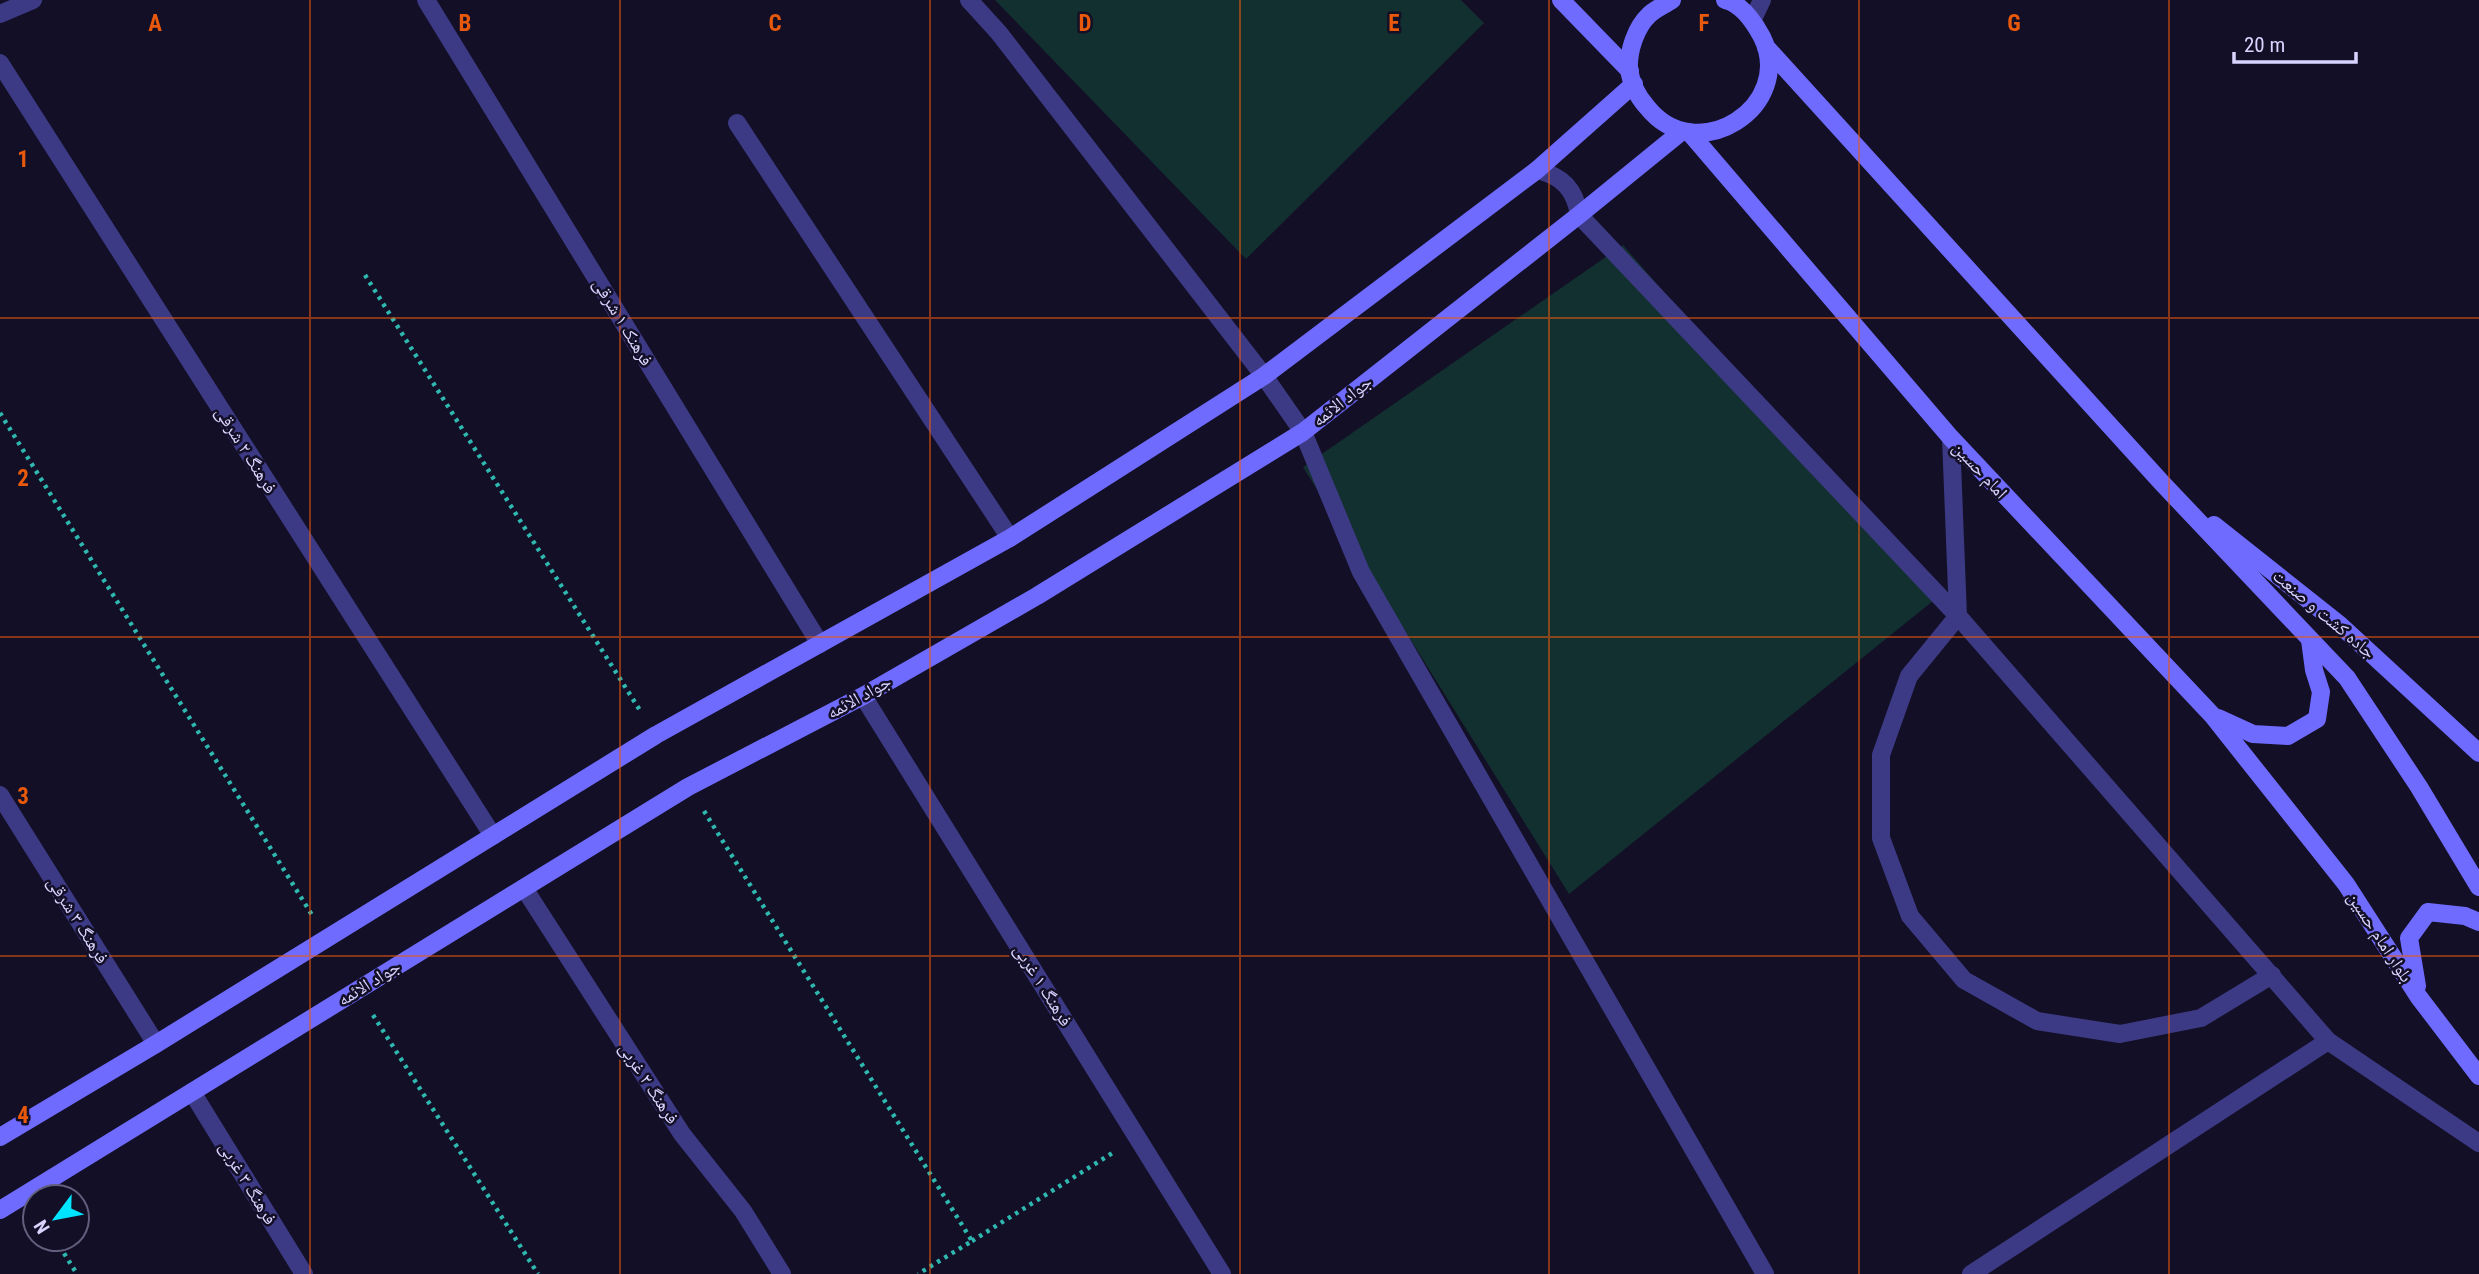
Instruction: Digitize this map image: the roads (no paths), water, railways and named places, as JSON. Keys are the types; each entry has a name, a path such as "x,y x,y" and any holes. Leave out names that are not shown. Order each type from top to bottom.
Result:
{"street":[{"path":"0,15 33,0"},
{"name":"فرهنک ۱ شرقی","path":"426,0 820,644"},
{"path":"969,0 999,33 1265,376 1303,432 1361,572 1765,1274"},
{"path":"1561,0 1632,78"},
{"path":"0,1137 156,1044 656,735 1010,538 1265,376 1537,170 1632,78 1634,39 1649,15 1672,0"},
{"path":"1725,0 1753,19 1766,47 2162,483 2347,678 2419,787 2479,887"},
{"path":"1753,19 1762,0"},
{"path":"1685,132 1710,133 1737,123 1758,102 1768,75 1766,47"},
{"name":"فرهنگ ۲ شرقی","path":"0,63 492,836"},
{"name":"امام حسین","path":"1632,78 1637,96 1656,118 1685,132 1951,438 2212,715 2280,799"},
{"path":"737,123 1010,538"},
{"name":"جواد الائمه","path":"0,1210 688,787 863,696 1037,596 1303,432 1685,132"},
{"path":"1537,170 1562,180 1577,202 1579,215 1958,616 2328,1041 2479,1143"},
{"path":"1951,438 1958,616 1909,676 1881,754 1881,838 1910,916 1964,980 2037,1021 2120,1034 2201,1018 2272,975"},
{"name":"جاده کشت و صنعت","path":"2162,483 2340,625 2479,753"},
{"path":"2212,715 2253,734 2288,736 2318,719 2320,692 2310,639"},
{"name":"فرهنگ ۱ غربی","path":"863,696 1222,1274"},
{"name":"فرهنگ ۳ شرقی","path":"0,795 156,1044"},
{"name":"بلوار امام حسین","path":"2280,799 2346,884 2418,996 2479,1076"},
{"name":"فرهنگ ۲ غربی","path":"524,888 682,1134 743,1211 782,1274"},
{"path":"2418,996 2409,938 2428,912 2465,916 2479,922"},
{"path":"1972,1274 2328,1041"},
{"name":"فرهنگ ۳ غربی","path":"192,1092 304,1274"}]}
